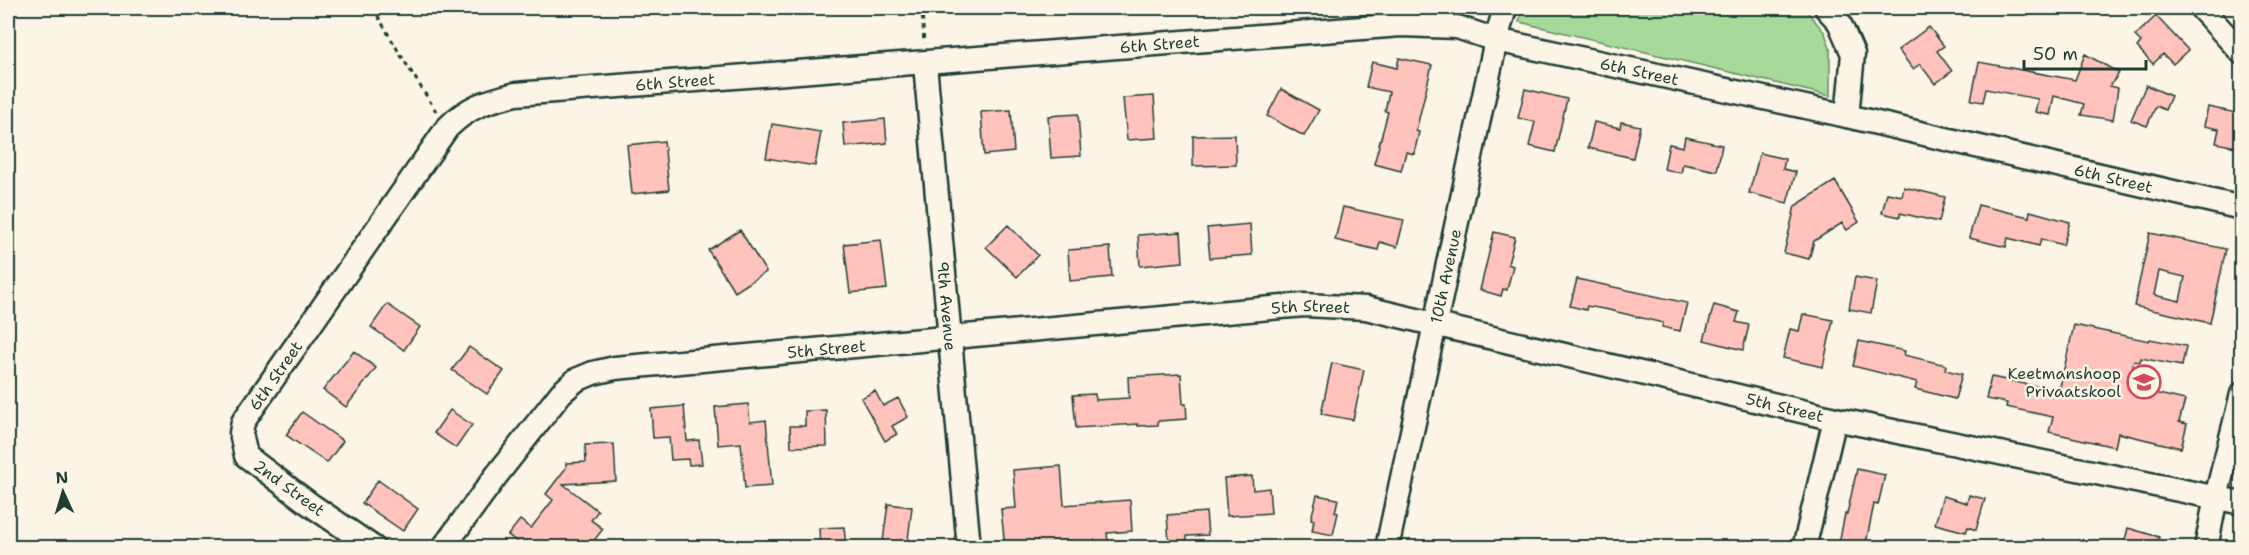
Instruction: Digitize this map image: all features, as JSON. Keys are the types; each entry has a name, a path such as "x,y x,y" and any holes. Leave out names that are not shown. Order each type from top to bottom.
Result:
{"street":[{"name":"10th Avenue","path":"1387,548 1496,40 1505,8"},
{"path":"1826,8 1839,22 1852,54 1847,116"},
{"path":"2201,8 2241,53"},
{"name":"6th Street","path":"242,443 243,422 447,128 459,116 478,104 516,94 925,64 1401,25 1457,27 1496,40 1847,116 2241,208"},
{"name":"9th Avenue","path":"925,64 969,548"},
{"name":"5th Street","path":"443,548 561,393 576,380 593,372 950,336 1304,305 1366,308 1835,419 2241,503"},
{"path":"2206,548 2241,393"},
{"path":"1804,548 1835,419"},
{"name":"2nd Street","path":"242,443 246,456 311,505 374,548"}],"path":[{"path":"373,8 447,128"},
{"path":"922,8 925,64"}],"green space":[{"path":"1523,8 1804,8 1825,33 1830,48 1830,96 1519,22"}],"building":[{"path":"2156,16 2188,50 2173,64 2163,54 2153,64 2137,47 2141,42 2135,36"},
{"path":"1929,27 1944,46 1937,51 1952,71 1935,84 1920,64 1913,69 1898,50"},
{"path":"2085,54 2119,73 2110,86 2118,88 2113,120 2081,115 2084,104 2054,96 2050,115 2035,112 2038,99 1986,89 1983,102 1971,100 1979,62 2075,80"},
{"path":"1399,58 1432,65 1416,131 1419,132 1414,154 1406,152 1401,171 1374,164 1388,112 1385,111 1389,92 1366,87 1372,62 1397,68"},
{"path":"2146,85 2171,96 2165,110 2156,106 2147,126 2131,120"},
{"path":"1281,89 1319,110 1304,136 1267,116"},
{"path":"1525,89 1567,99 1555,152 1529,146 1535,122 1518,118"},
{"path":"1154,96 1157,138 1127,140 1123,98"},
{"path":"2208,107 2241,114 2241,148 2216,143 2219,129 2204,126"},
{"path":"1011,110 1014,152 984,155 981,112"},
{"path":"1078,114 1081,156 1051,158 1048,116"},
{"path":"885,119 887,143 845,147 843,123"},
{"path":"1594,122 1620,128 1621,122 1640,126 1633,158 1588,148"},
{"path":"772,124 821,132 815,166 766,158"},
{"path":"1235,135 1236,165 1193,166 1193,136"},
{"path":"1685,137 1722,145 1717,171 1683,164 1681,173 1664,169 1669,144 1683,147"},
{"path":"664,141 669,190 632,194 627,145"},
{"path":"1760,153 1785,159 1783,169 1796,172 1787,203 1749,193"},
{"path":"1835,181 1859,222 1847,230 1842,223 1814,241 1809,259 1784,253 1795,206"},
{"path":"1904,187 1945,197 1939,222 1900,213 1900,217 1882,213 1887,193 1902,196"},
{"path":"1978,205 2029,217 2030,211 2070,222 2063,245 2041,239 2039,246 2008,238 2006,247 1969,238"},
{"path":"1343,207 1404,220 1397,247 1380,242 1378,250 1335,240"},
{"path":"1250,224 1252,255 1210,258 1207,228"},
{"path":"1008,225 1038,255 1017,277 986,247"},
{"path":"740,230 766,272 735,292 708,250"},
{"path":"1181,232 1183,262 1140,266 1138,235"},
{"path":"1494,232 1515,237 1508,264 1513,266 1507,290 1503,289 1501,296 1480,290"},
{"path":"2150,233 2226,249 2210,323 2134,306","holes":["2159,271 2185,277 2180,301 2154,295"]},
{"path":"881,240 887,289 850,293 844,244"},
{"path":"1110,247 1112,277 1070,281 1068,250"},
{"path":"1855,277 1877,281 1871,313 1849,309"},
{"path":"1577,279 1687,303 1680,331 1662,327 1663,323 1609,310 1587,306 1586,310 1570,306"},
{"path":"387,304 420,327 404,350 371,327"},
{"path":"1714,305 1739,312 1736,322 1749,325 1743,350 1704,340"},
{"path":"1803,314 1833,320 1823,367 1783,358 1790,329 1799,331"},
{"path":"2074,325 2149,341 2150,339 2186,346 2182,366 2141,358 2140,362 2134,361 2128,387 2185,400 2179,422 2187,424 2181,448 2118,433 2115,447 2049,432 2053,417 2006,407 2007,403 1986,399 1991,377 2059,391"},
{"path":"1859,341 1905,351 1904,355 1946,365 1945,370 1962,374 1955,399 1915,389 1917,382 1853,366"},
{"path":"469,347 504,371 487,394 452,370"},
{"path":"354,351 376,368 346,407 323,390"},
{"path":"1332,363 1364,370 1353,420 1321,414"},
{"path":"1181,374 1183,404 1186,404 1187,419 1158,421 1158,425 1076,428 1073,395 1095,394 1096,400 1129,398 1128,377"},
{"path":"875,391 883,406 898,398 908,417 892,426 897,434 885,441 861,398"},
{"path":"748,404 750,422 766,420 772,486 745,488 741,443 718,445 715,407"},
{"path":"684,406 687,441 699,440 702,464 689,465 688,459 671,460 669,437 653,438 651,409"},
{"path":"450,410 472,425 456,448 434,433"},
{"path":"826,410 827,446 791,447 790,426 805,426 805,411"},
{"path":"302,412 343,441 327,463 286,435"},
{"path":"614,444 616,481 563,484 598,511 591,520 603,529 588,548 534,548 527,542 524,547 508,535 520,520 531,528 553,500 546,494 566,468 566,463 586,462 585,445"},
{"path":"1061,466 1064,505 1130,500 1132,531 1107,533 1108,541 1064,544 1064,548 1005,548 1001,509 1016,508 1013,470"},
{"path":"1857,469 1885,475 1878,505 1874,504 1865,548 1838,548 1845,514 1847,514"},
{"path":"1252,476 1253,490 1269,488 1271,513 1227,516 1224,478"},
{"path":"378,480 418,509 403,531 362,503"},
{"path":"1317,495 1338,499 1335,512 1338,513 1333,535 1312,531 1314,520 1311,519"},
{"path":"1969,495 1985,499 1976,530 1968,527 1966,532 1935,524 1943,496 1967,503"},
{"path":"888,504 912,507 907,548 882,548"},
{"path":"1206,512 1208,535 1187,536 1187,540 1169,542 1167,515"},
{"path":"844,527 846,548 820,548 819,528"},
{"path":"2128,528 2159,537 2156,548 2123,548"}],"place":[{"name":"Keetmanshoop Privaatskool","path":"2144,382"}]}
